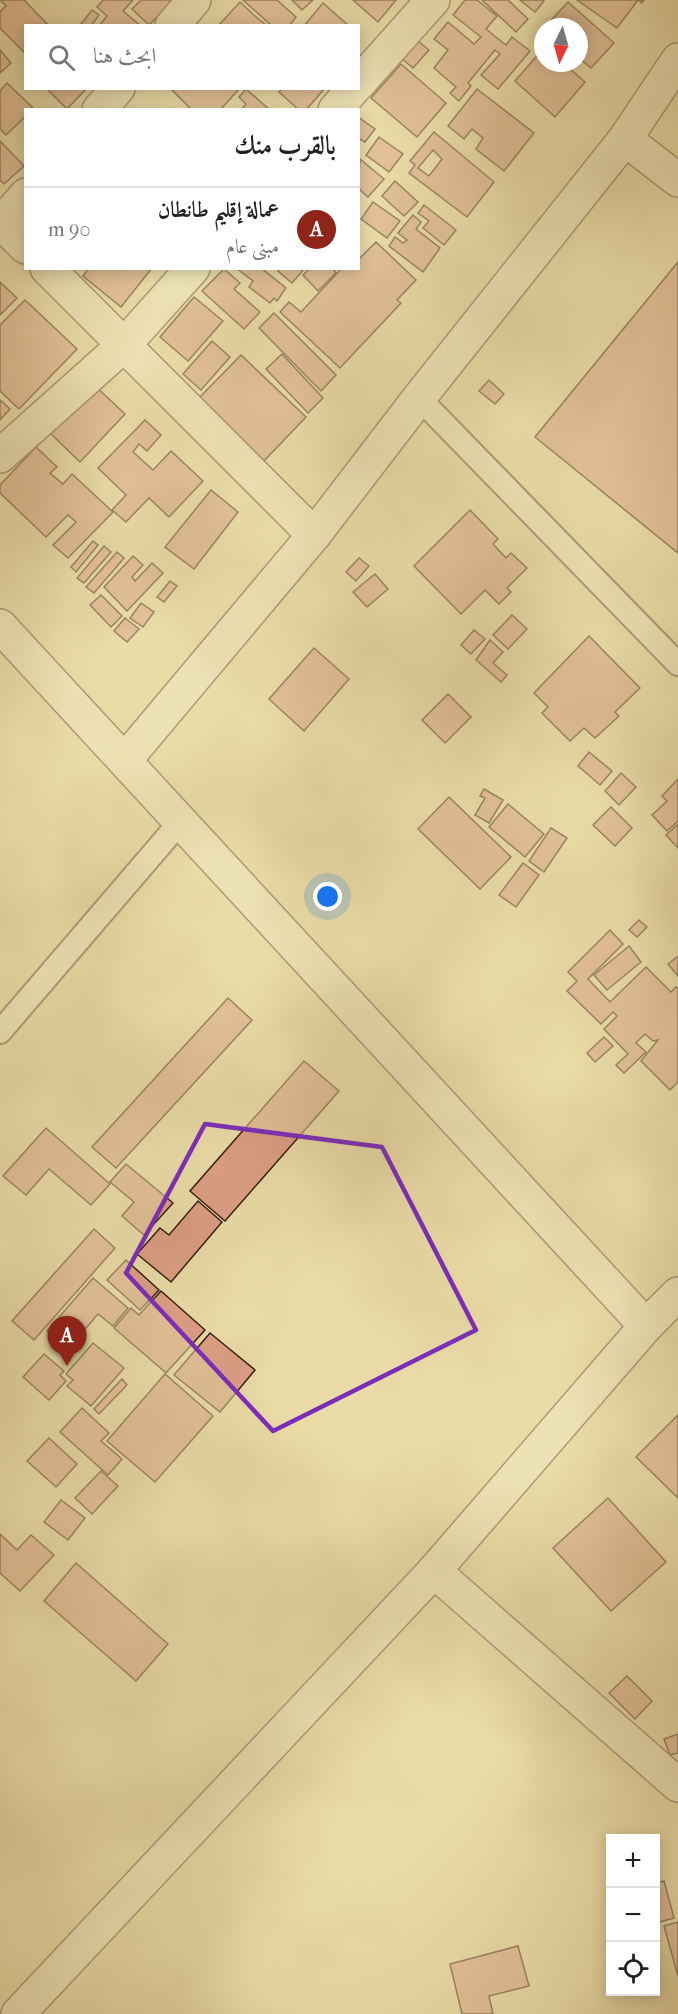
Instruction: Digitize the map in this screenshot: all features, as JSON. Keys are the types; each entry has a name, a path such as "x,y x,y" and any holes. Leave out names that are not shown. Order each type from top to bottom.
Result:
{"street":[{"path":"174,24 194,0"},
{"path":"360,82 434,0"},
{"path":"125,760 314,535 419,398 625,139 678,60"},
{"path":"101,108 116,90"},
{"path":"337,108 352,90"},
{"path":"625,139 678,180"},
{"path":"24,197 1,222 24,245"},
{"path":"49,270 314,535"},
{"path":"0,456 124,345 191,270"},
{"path":"0,626 646,1326"},
{"path":"18,2014 434,1571 646,1326 678,1294"},
{"path":"434,1571 678,1785"}],"lane":[{"path":"419,398 678,664"},
{"path":"0,1032 181,821"}],"highlighted area":[{"path":"205,1124 382,1147 476,1330 273,1431 126,1273"}],"building":[{"path":"0,0 24,0 47,24 24,24 24,52 0,28 0,12 6,6"},
{"path":"103,0 133,0 123,11 139,24 101,24 107,16 97,7"},
{"path":"141,0 174,0 150,24 132,9"},
{"path":"243,0 277,0 296,17 291,24 270,24"},
{"path":"292,0 313,0 302,10"},
{"path":"353,0 396,0 378,22"},
{"path":"465,0 477,0 497,16 486,29 502,42 506,45 512,37 530,51 498,89 481,75 500,54 495,50 468,83 471,86 459,101 450,93 456,87 434,68 448,50 434,39 448,22 474,44 481,37 453,15"},
{"path":"482,0 508,0 528,19 516,32"},
{"path":"520,0 543,0 544,1 535,12"},
{"path":"577,0 638,0 617,28"},
{"path":"240,2 265,24 220,24"},
{"path":"568,2 586,18 553,18"},
{"path":"323,3 347,24 306,24"},
{"path":"92,10 99,15 92,24 81,24"},
{"path":"588,20 614,43 591,68 588,66"},
{"path":"417,40 429,50 413,68 401,58"},
{"path":"0,50 11,63 0,73"},
{"path":"534,59 534,72 573,72 585,82 555,117 515,81"},
{"path":"401,64 446,103 417,137 371,98"},
{"path":"7,83 33,108 24,108 24,118 6,135 0,129 0,91"},
{"path":"477,89 534,133 504,171 476,149 483,138 472,129 464,139 448,126"},
{"path":"48,90 85,90 68,108"},
{"path":"172,90 238,90 222,108 190,108"},
{"path":"247,90 268,108 243,108 246,104 239,97"},
{"path":"280,90 323,90 308,108 297,108 279,92"},
{"path":"360,118 375,129 365,142 360,139"},
{"path":"434,132 494,182 467,217 409,173 415,165 410,161","holes":["433,150 442,159 429,176 418,168"]},
{"path":"379,137 403,154 389,172 366,155"},
{"path":"0,141 24,166 4,184 0,180"},
{"path":"360,159 384,179 368,197 360,190"},
{"path":"395,181 418,202 404,216 382,196"},
{"path":"373,202 400,221 387,238 361,219"},
{"path":"424,205 456,230 444,245 423,228 429,221 418,213"},
{"path":"413,215 421,222 416,229 440,248 423,272 389,246 395,237 403,243 407,240 398,233"},
{"path":"376,242 416,280 397,300 401,303 340,368 280,312 289,302 301,312 340,270 360,270 360,258"},
{"path":"678,262 678,553 535,437"},
{"path":"88,270 150,270 121,307 83,276"},
{"path":"225,270 240,283 234,289 260,312 244,329 202,291"},
{"path":"239,270 264,270 286,288 277,301 274,298 270,303 249,287 253,281"},
{"path":"279,270 303,270 292,283"},
{"path":"308,270 334,270 336,273 318,291 303,275"},
{"path":"0,282 17,298 0,315"},
{"path":"194,297 223,321 188,361 160,337"},
{"path":"25,300 77,349 19,409 0,391 0,325"},
{"path":"274,313 336,375 321,391 259,328"},
{"path":"212,341 230,357 201,390 183,374"},
{"path":"282,354 323,398 308,413 266,369"},
{"path":"241,355 306,417 264,461 199,398"},
{"path":"489,380 504,394 495,404 479,391"},
{"path":"93,384 125,414 80,462 48,431"},
{"path":"0,400 10,409 0,420"},
{"path":"145,420 161,435 147,451 139,444 133,452 153,470 171,451 203,481 169,517 149,498 126,522 112,510 126,495 98,468"},
{"path":"36,447 57,467 50,473 63,484 72,474 113,512 68,558 53,545 76,522 68,515 46,537 0,493 0,485"},
{"path":"211,490 238,512 194,569 165,547"},
{"path":"470,510 498,539 493,544 506,558 511,553 527,568 507,588 511,592 499,604 485,590 461,614 414,566"},
{"path":"93,541 98,545 76,572 71,567"},
{"path":"104,546 111,552 84,583 77,578"},
{"path":"117,552 124,558 94,593 86,587"},
{"path":"133,556 143,565 132,577 135,581 152,563 163,573 127,611 104,587"},
{"path":"359,558 369,566 356,581 346,572"},
{"path":"375,574 388,589 367,607 353,592"},
{"path":"170,581 177,586 164,602 157,597"},
{"path":"101,595 122,616 111,627 90,605"},
{"path":"141,603 154,612 143,627 130,618"},
{"path":"512,615 527,629 508,649 493,635"},
{"path":"125,618 139,629 127,642 114,631"},
{"path":"474,630 485,639 471,654 461,645"},
{"path":"589,636 640,688 615,712 619,716 595,738 584,728 570,741 542,713 548,707 534,693"},
{"path":"490,640 503,652 493,663 507,675 501,682 476,660"},
{"path":"314,648 349,679 304,731 269,699"},
{"path":"448,694 471,717 445,743 422,720"},
{"path":"589,752 612,771 600,785 578,766"},
{"path":"621,773 636,787 619,805 605,791"},
{"path":"678,779 678,821 667,831 652,815 667,801 662,796"},
{"path":"484,789 503,800 489,823 475,815 485,798 480,796"},
{"path":"449,797 511,857 480,889 418,829"},
{"path":"508,804 544,834 525,857 489,827"},
{"path":"611,807 632,828 615,846 593,825"},
{"path":"678,824 678,848 666,835"},
{"path":"551,828 567,838 544,872 529,861"},
{"path":"523,863 539,875 516,907 499,895"},
{"path":"639,920 647,927 637,937 629,930"},
{"path":"610,930 623,944 588,979 610,1002 646,967 671,992 676,987 678,988 678,1082 670,1090 641,1061 658,1040 653,1041 645,1034 636,1043 646,1052 624,1073 616,1065 628,1054 604,1029 617,1016 613,1012 601,1024 567,991 577,981 568,972"},
{"path":"629,946 641,962 607,990 594,975"},
{"path":"678,958 678,976 668,964"},
{"path":"228,998 252,1020 116,1168 92,1147"},
{"path":"604,1037 613,1046 595,1062 587,1053"},
{"path":"304,1061 339,1091 225,1221 190,1191"},
{"path":"46,1128 110,1184 91,1205 49,1169 26,1195 3,1176"},
{"path":"126,1164 173,1203 144,1235 122,1216 134,1202 110,1182"},
{"path":"198,1201 222,1222 171,1282 137,1254 160,1228 169,1235"},
{"path":"94,1229 115,1248 34,1340 12,1321"},
{"path":"126,1260 159,1290 140,1310 107,1280"},
{"path":"93,1278 128,1308 113,1326 98,1314 69,1348 47,1331"},
{"path":"161,1291 205,1330 166,1373 114,1328 131,1308 139,1315"},
{"path":"210,1333 255,1370 220,1412 174,1375"},
{"path":"93,1343 124,1368 91,1406 67,1386 73,1380 66,1374"},
{"path":"44,1354 64,1371 60,1375 66,1381 49,1400 23,1377"},
{"path":"165,1374 213,1416 155,1482 107,1441"},
{"path":"122,1379 127,1385 99,1414 94,1409"},
{"path":"82,1408 109,1433 101,1441 122,1459 108,1475 60,1432"},
{"path":"678,1415 678,1498 636,1457"},
{"path":"49,1438 77,1464 56,1487 27,1461"},
{"path":"101,1471 118,1486 92,1514 75,1498"},
{"path":"608,1498 666,1562 611,1611 553,1548"},
{"path":"61,1500 85,1518 68,1540 44,1522"},
{"path":"0,1534 17,1550 31,1535 54,1555 20,1591 0,1573"},
{"path":"76,1563 168,1644 136,1681 44,1601"},
{"path":"627,1676 652,1701 635,1719 609,1693"},
{"path":"678,1734 678,1753 670,1755 664,1739"},
{"path":"664,1881 674,1918 660,1922 660,1888 660,1882"},
{"path":"678,1922 678,1976 664,1926"},
{"path":"518,1946 529,1986 489,1996 493,2014 462,2014 450,1964"}],"place":[{"name":"عمالة إقليم طانطان","path":"67,1366"}]}
